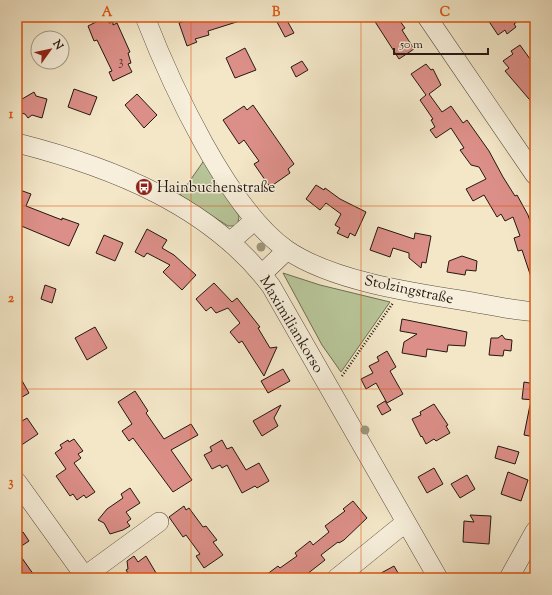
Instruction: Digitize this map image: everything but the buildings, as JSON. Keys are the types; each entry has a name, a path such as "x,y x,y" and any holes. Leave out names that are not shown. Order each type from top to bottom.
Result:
{"street":[{"path":"145,17 193,122 219,168 260,225 231,241"},
{"path":"427,17 535,175"},
{"name":"Maximiliankorso","path":"17,142 52,151 144,187 200,218 231,241 262,274 298,331 438,578"},
{"name":"Stolzingstraße","path":"260,225 287,250 333,271 412,292 535,312"},
{"path":"262,274 287,250"},
{"path":"17,482 85,577 159,522"},
{"path":"337,578 406,522"},
{"path":"509,578 535,531"}],"path":[{"path":"342,376 396,300"}],"green space":[{"path":"205,159 239,216 238,223 235,226 228,226 180,195"},
{"path":"283,273 320,285 390,302 341,372 322,345"}],"place":[{"name":"Hainbuchenstraße","path":"144,187"}]}
